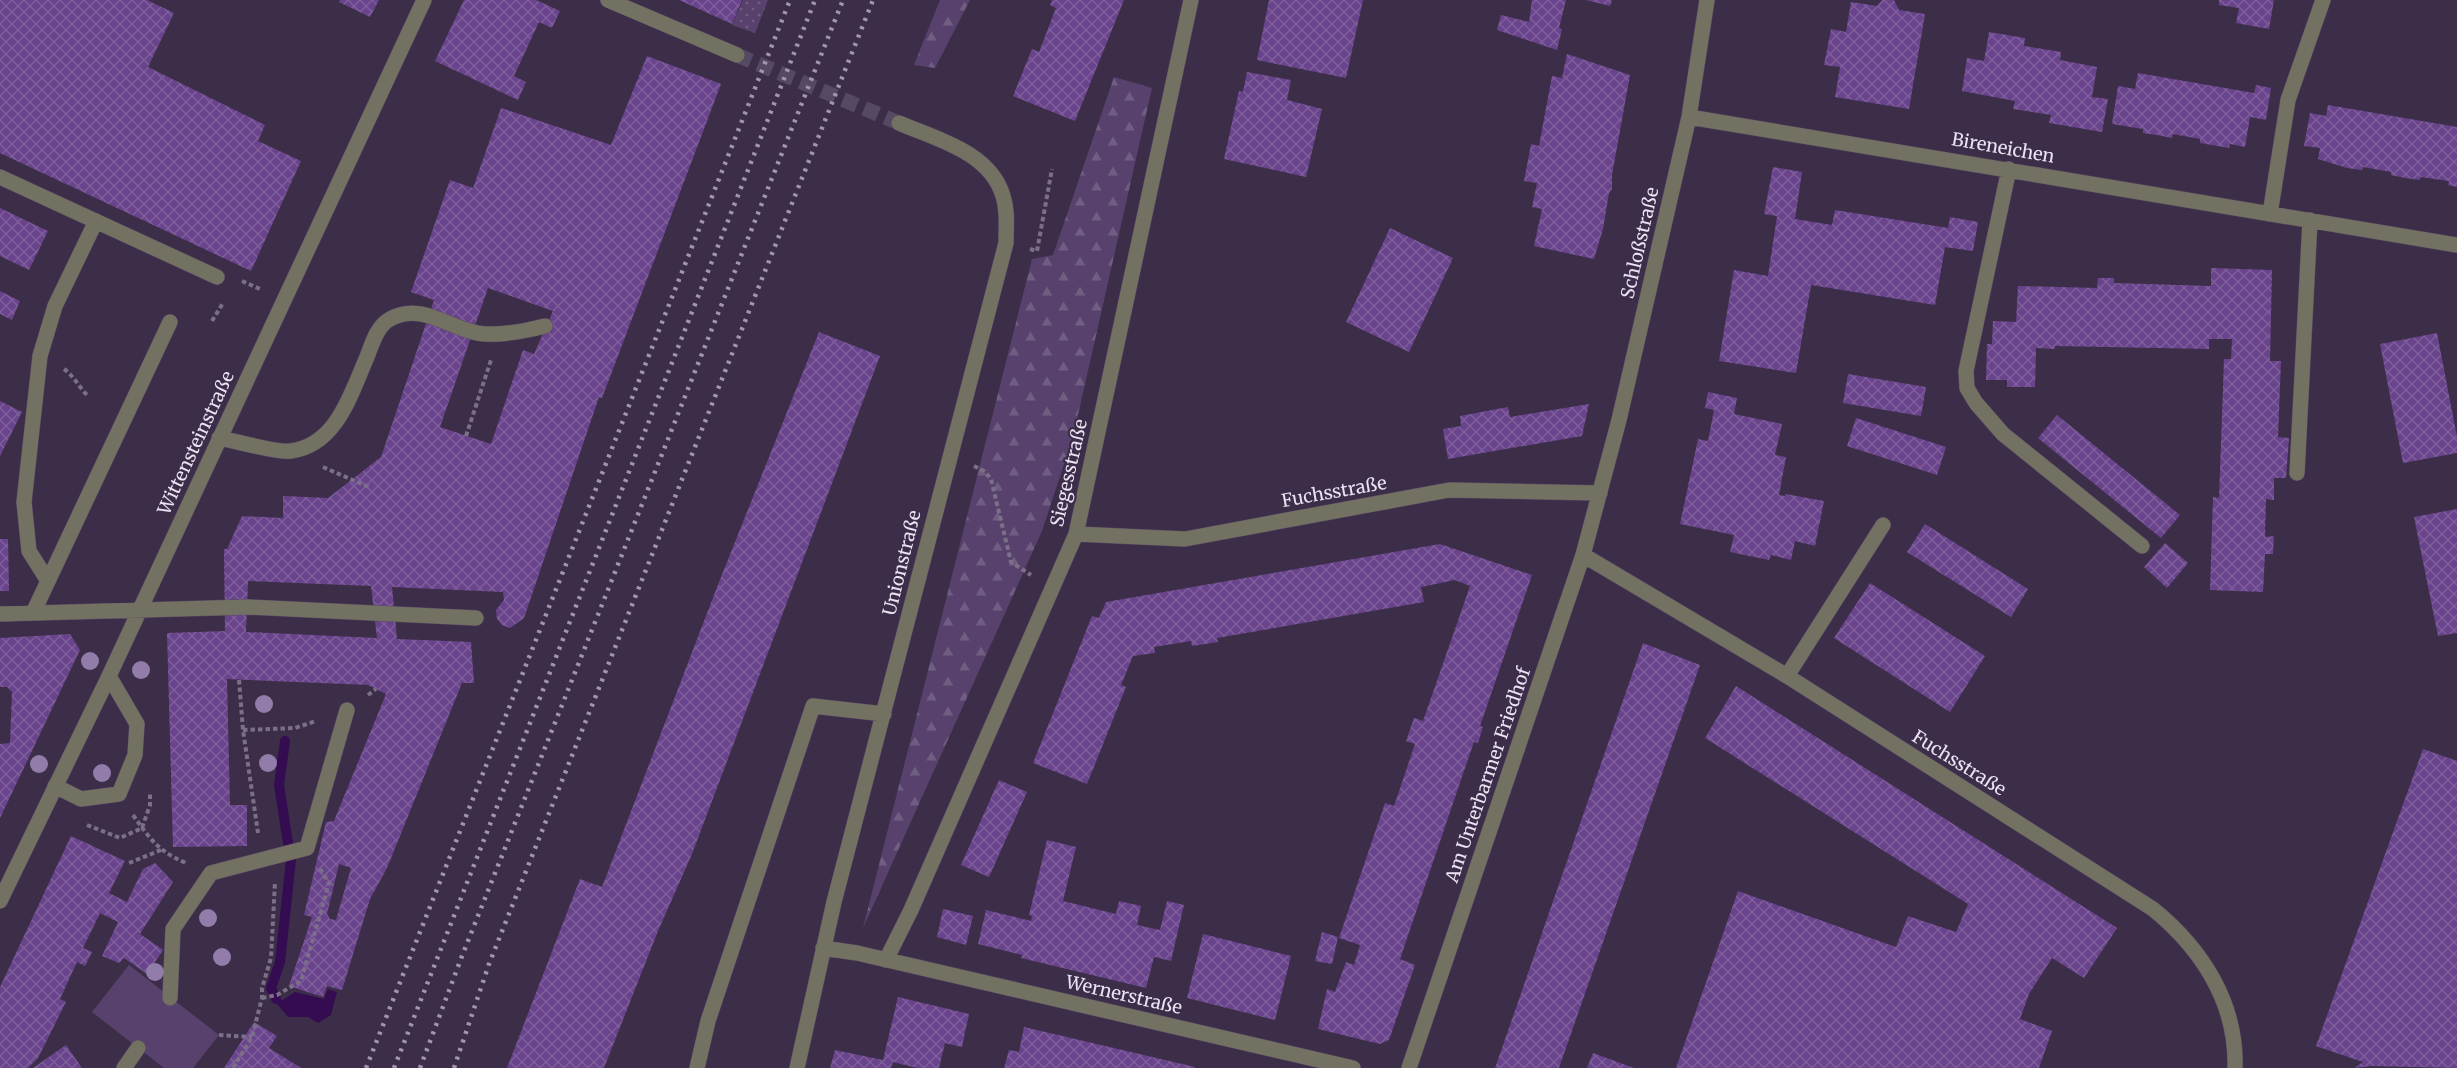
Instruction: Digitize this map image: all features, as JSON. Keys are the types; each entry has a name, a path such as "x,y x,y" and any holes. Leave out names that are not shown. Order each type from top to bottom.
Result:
{"street":[{"name":"Wittensteinstraße","path":"0,901 109,676 424,0"},
{"path":"608,0 737,55"},
{"name":"Siegesstraße","path":"886,960 911,910 1076,534 1191,0"},
{"name":"Schloßstraße","path":"1600,493 1689,117 1707,0"},
{"path":"2270,214 2288,100 2323,0"},
{"name":"Bireneichen","path":"1689,117 2457,245"},
{"name":"Unionstraße","path":"797,1068 823,948 1006,243 1006,213 1003,194 989,170 962,150 899,123"},
{"path":"2009,169 1966,371 1967,388 1976,403 2003,434 2142,546"},
{"path":"0,177 217,277"},
{"path":"2298,473 2310,220"},
{"path":"48,581 29,551 24,502 40,356 55,306 96,221"},
{"path":"219,438 290,452 317,442 340,418 377,333 388,319 402,314 421,313 484,334 500,334 544,326"},
{"path":"33,613 170,322"},
{"name":"Fuchsstraße","path":"1076,534 1185,539 1449,490 1600,493"},
{"name":"Am Unterbarmer Friedhof","path":"1409,1068 1583,555 1600,493"},
{"path":"1787,676 1883,525"},
{"name":"Fuchsstraße","path":"1583,555 1787,676 2153,909 2176,927 2197,951 2217,984 2236,1042 2235,1068"},
{"path":"0,614 248,607 476,618"},
{"path":"55,786 81,799 119,794 135,755 136,724 109,676"},
{"path":"697,1068 708,1021 813,706 884,714"},
{"path":"170,998 173,929 211,873 307,848 347,710"},
{"name":"Wernerstraße","path":"823,948 886,960 1353,1068"},
{"path":"124,1068 138,1048"}],"path":[{"path":"1037,251 1052,168"},
{"path":"213,321 223,303"},
{"path":"465,436 500,334"},
{"path":"70,373 87,395"},
{"path":"290,452 370,488"},
{"path":"991,479 1011,562 1052,588"},
{"path":"233,1068 252,1037 262,998 262,987 271,958 275,882 268,857 260,842 243,730 239,680"},
{"path":"243,730 295,728 347,710"},
{"path":"119,794 151,841 163,852 129,863"},
{"path":"262,998 277,995 301,981 329,883 307,848"},
{"path":"219,1035 252,1037"}],"green space":[{"path":"743,0 768,0 755,33 732,25"},
{"path":"940,0 970,0 935,68 914,65"},
{"path":"1114,77 1152,88 1073,437 1042,531 863,928 1032,259 1053,255"},
{"path":"129,965 219,1035 193,1068 164,1068 92,1012"}],"shaded area":[{"path":"328,989 337,992 331,1015 318,1023 308,1017 288,1017 276,999 283,1000 295,992 324,999"}],"building":[{"path":"0,0 147,0 174,13 148,67 265,125 258,141 301,161 251,271 0,153"},
{"path":"340,0 379,0 370,17 339,2"},
{"path":"464,0 536,0 560,11 552,28 539,22 514,76 526,82 518,100 435,61"},
{"path":"679,0 742,0 732,24"},
{"path":"1052,0 1124,0 1075,121 1013,96 1032,49 1039,52 1056,8 1050,5"},
{"path":"1269,0 1363,0 1346,78 1257,60"},
{"path":"1532,0 1566,0 1559,28 1562,29 1557,50 1497,30 1501,15 1529,22"},
{"path":"1586,0 1612,0 1610,6"},
{"path":"1882,0 1894,0 1899,10 1925,14 1909,109 1835,97 1840,67 1824,65 1831,29 1846,32 1851,2 1877,6"},
{"path":"2219,0 2274,0 2269,29 2236,23 2239,8 2219,5"},
{"path":"1989,32 2025,38 2024,46 2061,52 2060,60 2097,67 2092,97 2108,99 2102,132 2049,123 2051,115 2013,109 2015,101 1962,91 1967,58 1984,61"},
{"path":"1567,54 1630,75 1612,175 1612,189 1609,193 1603,229 1594,259 1534,246 1542,209 1532,207 1537,183 1524,181 1531,144 1539,146 1552,76 1562,78"},
{"path":"647,56 721,84 602,398 599,397 524,618 510,628 502,625 497,619 496,610 504,600 503,592 392,587 397,639 471,642 474,683 462,683 387,868 370,899 342,990 327,986 323,997 289,986 312,917 304,915 326,822 334,821 386,694 368,685 227,679 230,805 247,805 247,846 173,847 167,633 225,631 224,549 227,549 242,516 283,518 283,496 328,498 381,457 434,300 411,292 450,180 473,188 501,108 611,145","holes":["488,288 553,311 534,354 523,350 491,444 440,427","248,581 371,586 377,638 246,632","339,864 351,868 336,920 330,919 327,914"]},
{"path":"1247,72 1291,80 1287,100 1322,109 1306,177 1224,159 1239,91 1243,92"},
{"path":"2138,73 2254,93 2256,85 2271,88 2266,120 2250,117 2245,147 2230,144 2229,148 2200,143 2200,139 2173,134 2172,138 2143,133 2143,129 2112,124 2118,86 2135,89"},
{"path":"2328,105 2457,127 2457,187 2448,185 2449,181 2420,177 2420,180 2405,178 2391,175 2391,172 2363,167 2362,170 2347,168 2318,159 2320,148 2304,146 2310,113 2326,116"},
{"path":"1773,167 1802,172 1795,219 1832,225 1835,210 1948,228 1950,217 1978,222 1973,251 1945,247 1935,305 1811,285 1796,373 1719,361 1734,270 1768,276 1777,216 1764,214"},
{"path":"0,208 48,231 29,270 0,256"},
{"path":"1390,228 1453,258 1409,352 1346,322"},
{"path":"2211,268 2272,270 2270,361 2281,361 2278,437 2289,438 2286,478 2274,478 2274,500 2266,499 2265,537 2274,536 2273,554 2265,554 2263,592 2210,590 2213,497 2219,498 2224,359 2231,359 2232,339 2209,339 2209,349 2055,346 2055,349 2036,348 2035,387 2007,387 2007,380 1986,380 1987,344 1992,344 1993,321 2016,322 2018,286 2097,288 2098,278 2114,278 2114,283 2211,286"},
{"path":"0,291 20,301 12,320 0,314"},
{"path":"819,332 880,356 692,854 658,931 604,1068 507,1068 580,879 602,887 719,582"},
{"path":"2437,333 2457,437 2457,453 2403,463 2380,344"},
{"path":"1848,374 1926,387 1921,416 1843,403"},
{"path":"1708,392 1737,398 1734,414 1782,424 1775,455 1786,457 1779,495 1785,496 1786,494 1824,501 1815,546 1795,541 1791,560 1771,555 1769,560 1730,552 1734,535 1680,524 1698,439 1708,441 1714,410 1705,408"},
{"path":"0,401 22,412 0,456"},
{"path":"1589,404 1582,436 1448,459 1443,429 1461,426 1460,416 1508,407 1510,417"},
{"path":"2057,415 2180,515 2161,538 2038,438"},
{"path":"1856,418 1946,447 1937,475 1847,446"},
{"path":"2457,509 2457,633 2438,636 2414,517"},
{"path":"1925,524 2028,589 2011,617 1907,552"},
{"path":"0,539 8,539 9,591 0,591"},
{"path":"2165,543 2188,563 2167,588 2144,567"},
{"path":"1440,544 1532,575 1480,726 1483,727 1478,743 1474,742 1400,959 1415,965 1389,1040 1380,1044 1318,1029 1327,989 1335,992 1346,962 1354,965 1360,945 1339,938 1385,803 1394,806 1415,744 1406,741 1414,718 1423,721 1470,586 1455,580 1421,587 1424,602 1217,638 1218,642 1192,646 1191,641 1154,647 1155,653 1133,656 1121,685 1126,687 1087,784 1033,763 1092,616 1099,618 1106,602"},
{"path":"1870,583 1985,656 1950,712 1834,638"},
{"path":"70,634 80,650 0,818 0,744 10,743 12,692 7,687 0,687 0,638"},
{"path":"1643,643 1700,665 1559,1068 1495,1068"},
{"path":"1736,686 2117,928 2084,978 2052,958 2029,994 2020,1019 2052,1031 2039,1068 1676,1068 1738,891 1896,947 1908,916 1956,932 1968,904 1705,738"},
{"path":"2423,749 2457,761 2457,1068 2371,1066 2354,1068 2363,1062 2316,1046"},
{"path":"999,780 1027,792 989,877 961,865"},
{"path":"71,836 125,861 109,893 127,902 143,869 155,863 173,882 140,934 163,950 147,974 124,958 119,963 102,956 118,922 100,913 83,948 92,952 85,966 77,962 60,999 66,1002 38,1058 28,1068 0,1068 0,987"},
{"path":"1047,840 1076,847 1063,901 1116,914 1119,901 1141,906 1137,925 1160,930 1167,901 1184,905 1171,961 1154,957 1146,988 1021,958 1022,955 978,944 986,910 1031,921 1032,916 1029,915"},
{"path":"943,909 973,916 966,945 937,937"},
{"path":"1322,932 1338,937 1332,964 1315,961"},
{"path":"1203,934 1291,956 1275,1020 1187,998"},
{"path":"898,997 969,1014 962,1047 945,1043 939,1068 917,1068 893,1062 891,1068 830,1068 835,1050 883,1060"},
{"path":"254,1022 277,1036 269,1048 301,1068 224,1068"},
{"path":"1024,1027 1195,1067 1004,1068 1009,1050 1019,1052"},
{"path":"66,1045 82,1068 33,1068"},
{"path":"1593,1053 1634,1068 1587,1068"}],"waterway":[{"path":"285,741 279,785 288,843"},
{"path":"276,999 271,988 280,962 291,860"}],"tunnel":[{"path":"737,55 899,123"}],"railway":[{"path":"366,1068 790,0"},
{"path":"394,1068 815,0"},
{"path":"420,1068 462,956 843,0"},
{"path":"454,1068 489,964 873,0"}]}
